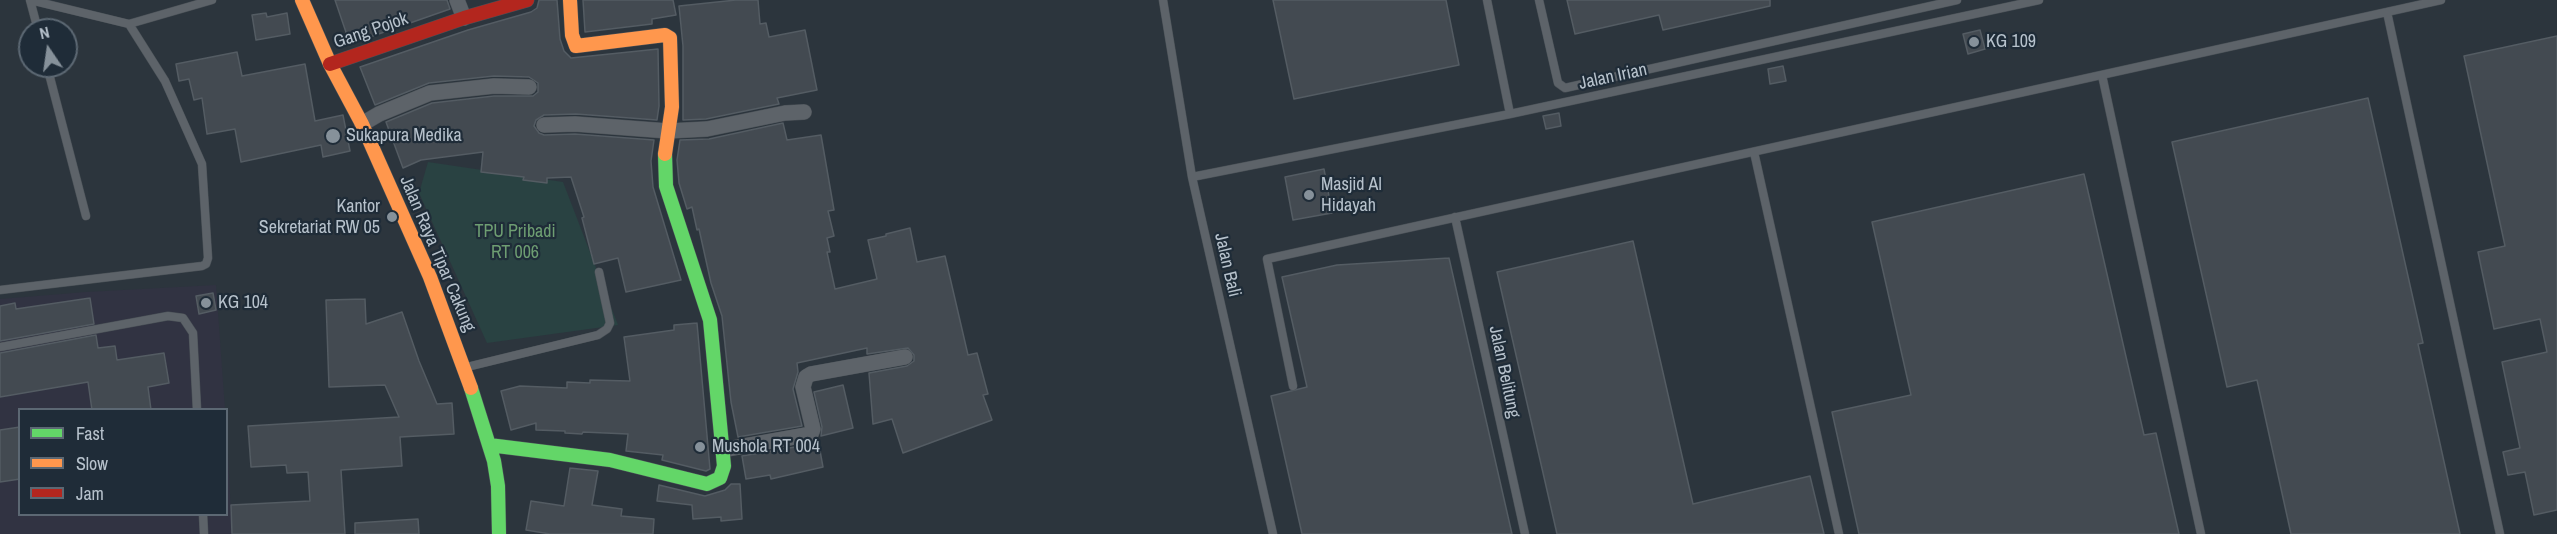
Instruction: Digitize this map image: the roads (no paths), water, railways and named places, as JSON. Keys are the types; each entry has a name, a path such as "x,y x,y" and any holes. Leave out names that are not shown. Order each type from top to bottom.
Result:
{"street":[{"name":"Jalan Raya Tipar Cakung","path":"302,0 330,64 362,124 430,277 464,368 489,445 498,486 499,534"},
{"path":"457,0 464,18"},
{"name":"Gang Pojok","path":"330,64 464,18 527,0"},
{"path":"489,445 610,460 707,484 720,478 724,466 710,320 666,186 663,160 672,107 670,38 665,35 576,46 572,41 570,0"},
{"path":"362,124 379,114 430,93 494,86 529,87"},
{"path":"544,125 575,124 668,131 707,129 758,118 804,112"},
{"path":"722,450 813,433 803,387 803,382 810,374 905,357"}],"lane":[{"path":"35,18 30,0 129,24 212,0"},
{"name":"Jalan Bali","path":"1163,0 1192,177 1273,534"},
{"path":"1487,0 1510,114"},
{"path":"1539,0 1558,83 1565,88 1958,0"},
{"name":"Jalan Irian","path":"1192,177 1510,114 2039,0"},
{"path":"1293,386 1267,259 2441,0"},
{"path":"2387,12 2500,534"},
{"path":"0,290 206,264 208,258 202,164 165,81 129,24"},
{"path":"2102,75 2201,534"},
{"path":"50,78 86,216"},
{"path":"1754,152 1839,534"},
{"name":"Jalan Belitung","path":"1455,217 1525,534"},
{"path":"464,368 598,335 607,329 610,323 599,272"},
{"path":"0,347 168,316 183,318 193,333 197,408"},
{"path":"203,516 204,534"}],"place":[{"name":"KG 109","path":"1974,42"},
{"name":"Sukapura Medika","path":"333,136"},
{"name":"Masjid Al Hidayah","path":"1309,195"},
{"name":"Kantor Sekretariat RW 05","path":"392,217"},
{"name":"KG 104","path":"206,303"},
{"name":"Mushola RT 004","path":"700,447"}],"park label":[{"name":"TPU Pribadi RT 006","path":"515,242"}]}
